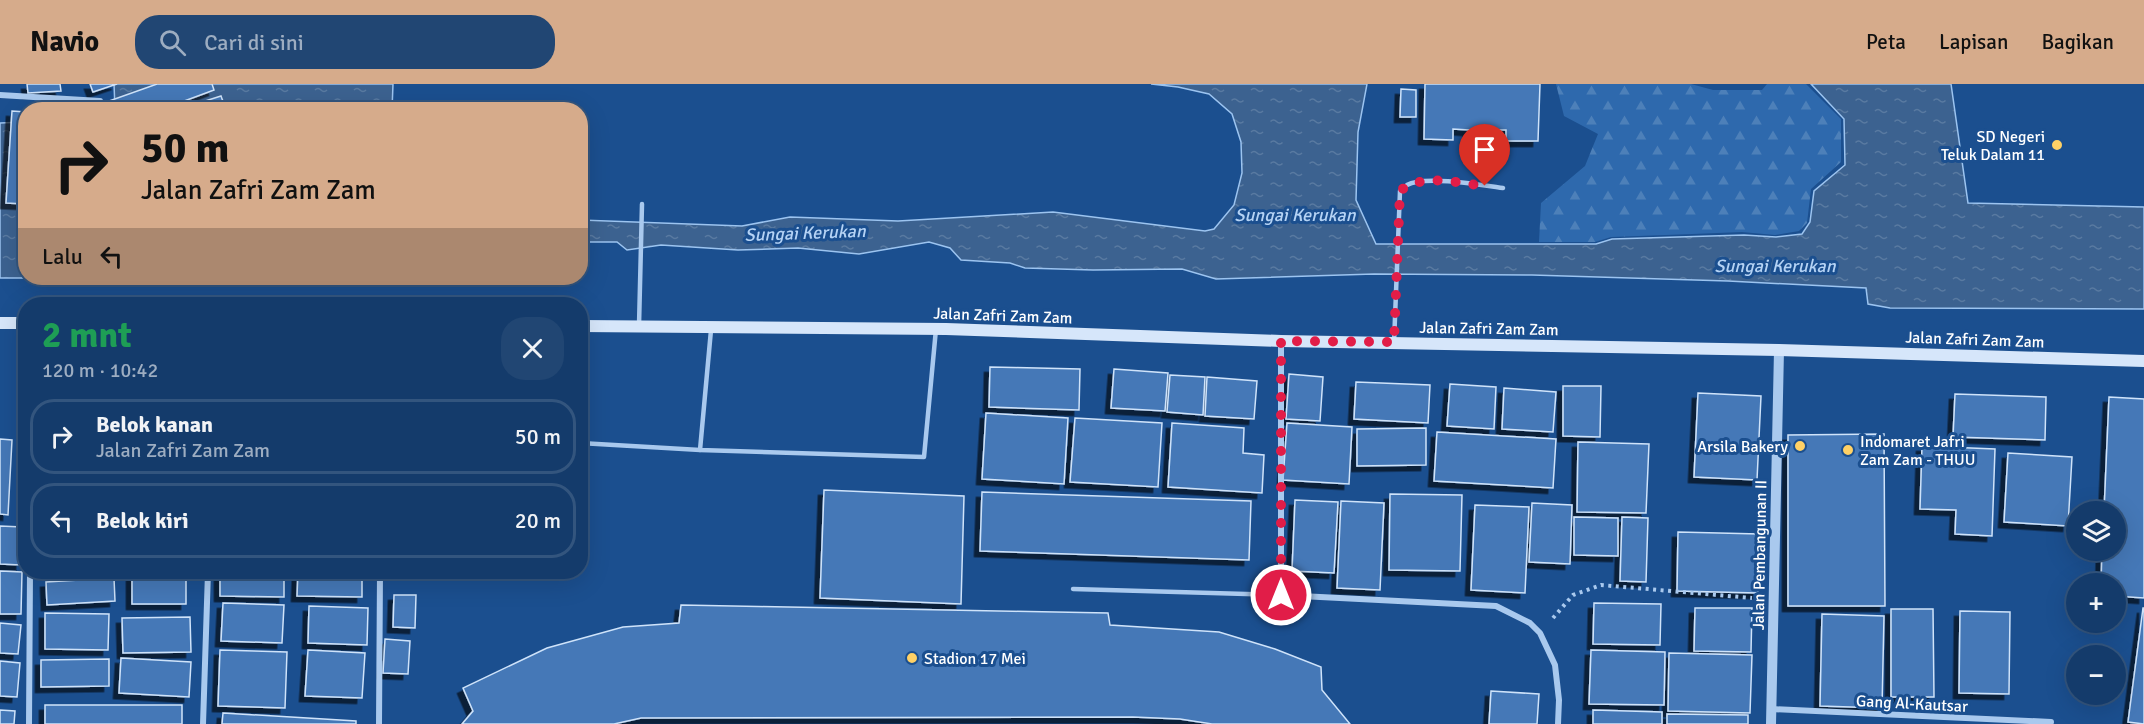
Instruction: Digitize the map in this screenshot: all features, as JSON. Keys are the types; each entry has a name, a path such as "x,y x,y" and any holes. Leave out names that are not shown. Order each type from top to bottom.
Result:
{"main road":[{"path":"0,323 18,323"},
{"name":"Jalan Zafri Zam Zam","path":"588,326 936,329 1281,341 1779,350 2144,361"}],"street":[{"path":"0,95 100,102"},
{"path":"1281,341 1281,595 1496,606 1530,623 1540,633 1555,665 1559,700 1558,724"},
{"name":"Jalan Pembangunan II","path":"1771,724 1779,350"},
{"path":"29,724 30,579"},
{"path":"203,724 208,579"},
{"path":"379,724 380,579"},
{"name":"Gang Al-Kautsar","path":"1771,709 2051,722"}],"lane":[{"path":"1394,342 1400,191 1408,184 1448,181 1503,188"},
{"path":"639,326 642,204"},
{"path":"700,450 711,327"},
{"path":"588,443 700,450 924,457 936,329"},
{"path":"1072,590 1281,595"}],"path":[{"path":"1540,633 1573,594 1601,585 1773,600"}],"green space":[{"path":"1556,84 1691,84 1713,90 1762,90 1767,84 1806,84 1841,119 1841,162 1811,189 1807,223 1799,231 1775,235 1742,232 1611,237 1595,242 1539,242 1541,203 1585,166 1598,134 1564,116"}],"water":[{"path":"114,84 393,84 392,102 115,102"},
{"name":"Sungai Kerukan","path":"1151,84 1367,84 1358,132 1356,200 1376,244 1596,244 1612,239 1744,235 1776,237 1802,234 1810,222 1814,191 1845,165 1844,119 1811,84 1951,84 1968,203 2144,207 2144,309 1890,308 1868,304 1866,288 1728,281 1532,275 1374,274 1216,279 1182,269 1025,268 1010,263 961,260 950,248 929,242 859,254 798,248 738,250 661,245 627,250 617,242 588,242 588,220 742,226 790,217 898,221 1053,212 1205,231 1214,229 1234,205 1242,173 1241,142 1232,114 1209,94"},
{"path":"18,122 18,278 0,278 0,123"}],"building":[{"path":"27,84 60,84 61,91 28,93"},
{"path":"90,84 117,84 93,92"},
{"path":"157,84 212,84 214,90 182,102 106,102"},
{"path":"1425,84 1540,84 1538,141 1506,141 1506,130 1490,130 1490,157 1469,156 1469,130 1453,129 1453,140 1424,139"},
{"path":"1401,89 1416,90 1416,117 1400,117"},
{"path":"221,96 223,102 202,102"},
{"path":"12,111 18,111 18,204 6,203"},
{"path":"990,367 1080,369 1079,410 989,407"},
{"path":"1114,369 1168,373 1165,411 1111,408"},
{"path":"1289,374 1323,377 1320,421 1286,419"},
{"path":"1170,375 1205,377 1203,415 1167,412"},
{"path":"1207,377 1257,381 1254,419 1205,416"},
{"path":"1356,382 1430,385 1428,423 1354,419"},
{"path":"1450,384 1496,387 1494,429 1447,426"},
{"path":"1563,386 1601,386 1600,437 1563,436"},
{"path":"1504,388 1556,392 1553,432 1502,429"},
{"path":"1698,393 1761,396 1757,480 1694,477"},
{"path":"1955,394 2046,397 2045,440 1953,437"},
{"path":"2109,397 2144,399 2144,598 2126,597 2126,573 2101,573 2102,561 2126,561 2126,501 2104,501"},
{"path":"986,413 1068,418 1064,484 982,479"},
{"path":"1075,418 1162,423 1158,487 1070,482"},
{"path":"1172,423 1244,428 1243,453 1264,455 1262,493 1168,487"},
{"path":"1287,423 1352,427 1349,484 1283,480"},
{"path":"1426,428 1426,465 1357,466 1357,429"},
{"path":"1437,432 1556,439 1553,488 1434,481"},
{"path":"1884,434 1885,606 1788,606 1788,435"},
{"path":"0,439 12,440 8,515 0,514"},
{"path":"1578,442 1649,444 1646,513 1577,512"},
{"path":"1922,446 1995,449 1992,536 1955,534 1956,510 1920,509"},
{"path":"2008,453 2072,457 2069,501 2066,501 2066,526 2004,522"},
{"path":"824,490 964,496 961,604 820,598"},
{"path":"982,492 1251,501 1249,560 980,551"},
{"path":"1390,494 1462,495 1460,571 1389,570"},
{"path":"1295,500 1338,502 1334,573 1292,571"},
{"path":"1341,501 1384,503 1380,590 1337,588"},
{"path":"1532,503 1572,505 1570,564 1529,562"},
{"path":"1475,505 1529,507 1525,593 1471,590"},
{"path":"1574,517 1618,518 1618,556 1574,555"},
{"path":"1622,517 1648,518 1646,582 1620,581"},
{"path":"0,526 18,527 18,565 0,564"},
{"path":"1678,532 1759,534 1758,593 1677,591"},
{"path":"0,571 18,572 18,579 22,579 21,614 0,614"},
{"path":"114,579 115,601 47,605 46,582"},
{"path":"132,579 186,579 186,604 132,604"},
{"path":"220,579 284,579 284,597 220,596"},
{"path":"298,579 362,579 362,597 297,596"},
{"path":"394,595 416,595 415,628 393,627"},
{"path":"223,603 284,605 282,643 221,641"},
{"path":"1594,603 1661,604 1660,645 1593,644"},
{"name":"Stadion 17 Mei","path":"681,605 1108,613 1110,625 1219,632 1275,649 1321,667 1322,690 1350,724 1212,724 1180,719 1133,717 641,718 614,724 462,724 473,711 463,688 547,648 623,627 679,623"},
{"path":"309,606 368,608 367,645 308,643"},
{"path":"1695,608 1752,608 1751,652 1694,651"},
{"path":"2144,608 2144,724 2128,722"},
{"path":"1891,609 1933,609 1934,697 1891,697"},
{"path":"1960,611 2010,612 2009,694 1959,693"},
{"path":"45,613 109,614 108,650 45,649"},
{"path":"1822,614 1884,616 1882,708 1820,706"},
{"path":"190,617 191,652 123,653 122,618"},
{"path":"0,623 21,625 18,654 0,653"},
{"path":"385,639 410,641 408,674 383,673"},
{"path":"220,650 287,652 285,708 218,706"},
{"path":"308,650 365,653 362,698 305,696"},
{"path":"1591,650 1665,652 1664,705 1589,704"},
{"path":"1669,653 1752,655 1750,713 1668,711"},
{"path":"121,658 191,662 189,697 119,693"},
{"path":"109,659 109,686 41,687 41,660"},
{"path":"0,661 20,663 17,697 0,696"},
{"path":"1491,691 1539,694 1537,724 1489,724"},
{"path":"45,705 182,705 182,724 45,724"},
{"path":"0,710 15,711 14,724 0,724"},
{"path":"1593,710 1662,712 1662,724 1593,724"},
{"path":"223,713 356,721 356,724 222,724"},
{"path":"1667,714 1748,715 1748,724 1667,724"}],"place":[{"name":"SD Negeri Teluk Dalam 11","path":"2057,145"},
{"name":"Arsila Bakery","path":"1800,446"},
{"name":"Indomaret Jafri Zam Zam - THUU","path":"1848,450"},
{"name":"Stadion 17 Mei","path":"912,658"}],"route":[{"path":"1281,595 1281,341 1394,342 1400,191 1408,184 1419,182 1448,181 1485,186"}]}
